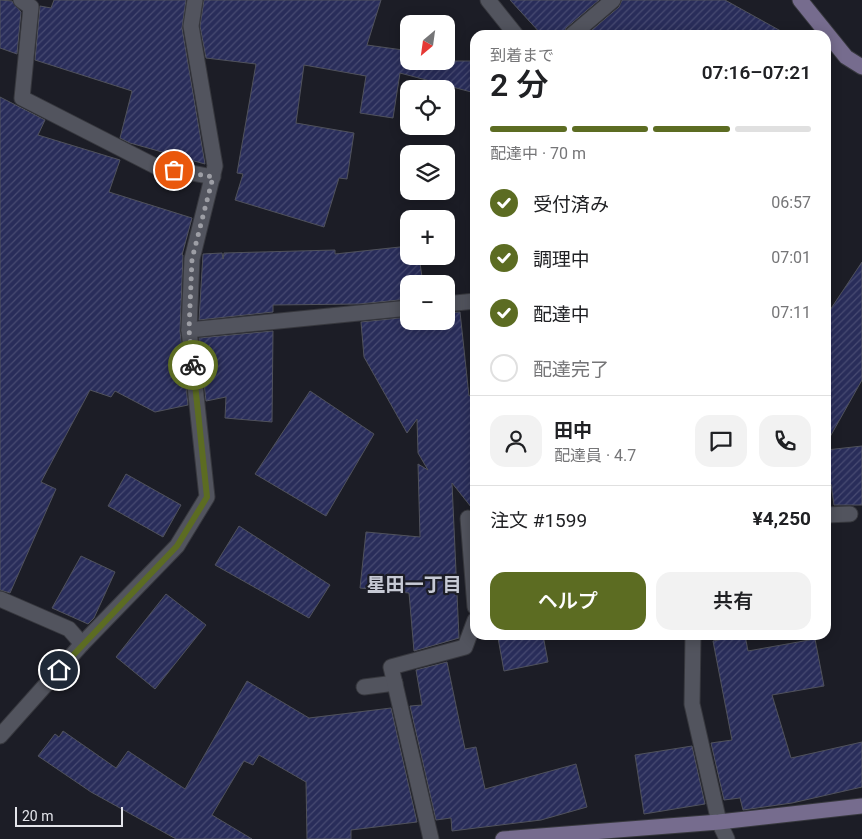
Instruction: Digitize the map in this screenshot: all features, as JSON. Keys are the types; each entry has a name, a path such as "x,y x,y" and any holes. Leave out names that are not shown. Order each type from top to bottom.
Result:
{"street":[{"path":"21,0 31,8 22,98 155,166 213,177"},
{"path":"0,736 82,644 177,546 207,497 189,330 192,259 215,166 191,26 195,0"},
{"path":"488,0 512,30"},
{"path":"578,30 613,0"},
{"path":"800,0 824,30"},
{"path":"831,38 846,57 862,67"},
{"path":"455,303 470,302"},
{"path":"189,330 400,309"},
{"path":"831,516 850,514"},
{"path":"468,518 470,534"},
{"path":"0,599 69,629 82,644"},
{"path":"431,839 391,667 466,647 470,635"},
{"path":"693,640 692,704 719,822 727,839"},
{"path":"364,687 395,683"},
{"path":"503,839 556,837 719,822 862,806"}],"building":[{"path":"0,0 12,1 21,12 17,54 0,48"},
{"path":"54,0 186,0 182,28 205,164 130,143 120,138 132,91 35,60 40,6 51,8"},
{"path":"204,0 381,0 367,45 400,50 400,70 455,70 455,61 470,61 470,92 455,88 455,80 426,80 400,73 393,118 360,113 366,76 304,65 296,123 354,133 347,179 339,178 324,227 235,200 243,174 237,173 256,64 206,58 200,26"},
{"path":"510,0 599,0 565,30 537,30"},
{"path":"622,0 725,0 779,30 592,30 619,7"},
{"path":"0,97 45,120 38,135 120,160 109,192 192,218 182,255 180,331 188,405 155,412 115,391 111,397 90,390 41,482 56,489 10,593 0,590"},
{"path":"400,247 400,265 420,265 422,275 400,275 400,300 359,304 273,305 273,312 199,320 203,254 222,253 223,259 224,253 335,250 335,254"},
{"path":"862,262 862,380 831,435 831,308"},
{"path":"455,312 460,312 470,396 470,506 452,483 459,638 414,651 409,593 360,588 366,532 420,537 418,464 428,470 418,453 417,419 407,433 364,357 361,322 400,318 400,330 455,330"},
{"path":"273,331 272,422 225,418 226,397 206,401 199,338"},
{"path":"310,391 374,434 326,516 255,474"},
{"path":"862,446 862,505 834,505 831,484 831,449"},
{"path":"126,474 181,505 163,537 108,506"},
{"path":"239,526 330,585 309,618 215,565"},
{"path":"81,556 115,572 94,618 88,624 52,608"},
{"path":"166,594 206,625 155,689 116,657"},
{"path":"498,640 544,640 548,662 504,671"},
{"path":"746,640 748,651 815,640 824,686 772,695 791,758 862,742 862,787 792,803 743,810 740,798 724,800 711,743 732,740 713,641"},
{"path":"447,662 465,749 476,747 485,789 576,764 587,807 541,820 452,831 451,818 436,820 410,706 422,705 416,670"},
{"path":"247,681 309,718 391,708 417,822 351,830 351,839 307,839 306,782 259,755 253,765 244,761 212,815 252,839 176,839 91,792 38,756 55,734 59,737 63,731 116,768 128,751 185,789"},
{"path":"692,746 705,804 644,814 635,755"}],"way so far":[{"path":"174,170 213,177 192,259 189,330 193,365"}],"district":[{"name":"星田一丁目","path":"414,584"}],"route":[{"path":"59,670 177,546 207,497 193,365"}]}
